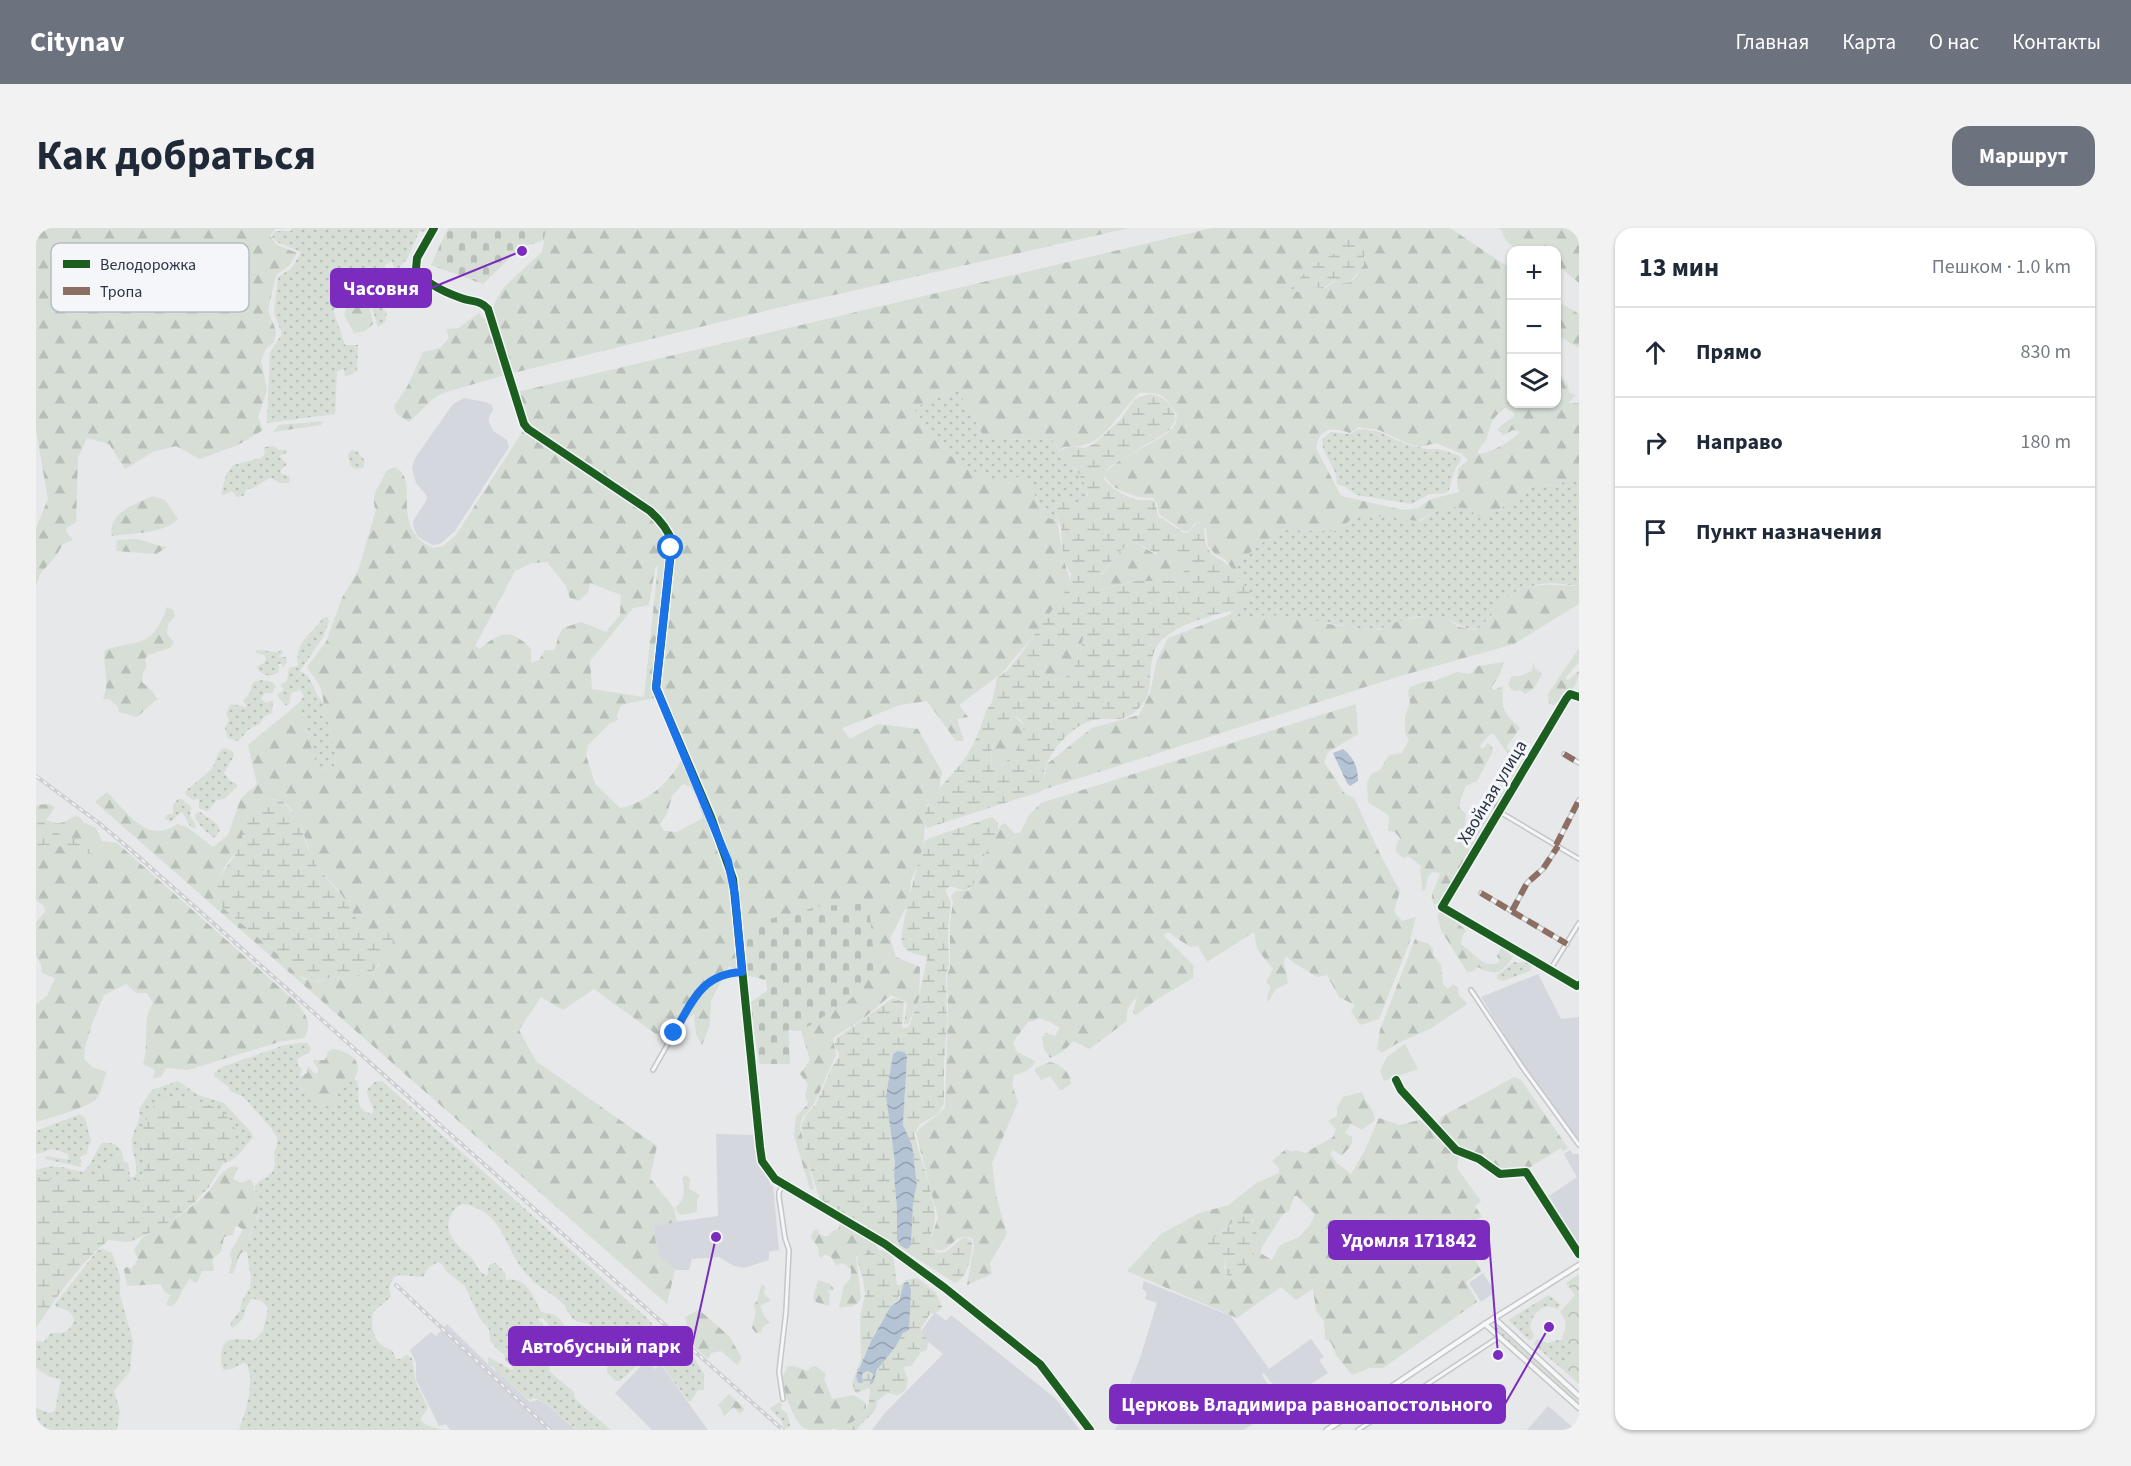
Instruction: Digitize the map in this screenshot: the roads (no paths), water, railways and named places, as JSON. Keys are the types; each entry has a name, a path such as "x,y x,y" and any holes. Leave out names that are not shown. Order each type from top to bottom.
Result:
{"main road":[{"path":"1327,1430 1494,1318 1579,1265"}],"street":[{"path":"434,228 417,258 416,269 422,278 434,285 460,298 485,305 488,309 524,424 528,429 650,511 660,520 670,536 672,542 656,688 728,861 735,895 762,1161 767,1171 783,1185 885,1244 945,1288 1040,1364 1090,1430"},
{"name":"Хвойная улица","path":"1550,970 1442,907 1570,694 1579,697"},
{"path":"1564,754 1579,763"},
{"path":"1512,911 1527,883 1543,869 1579,800"},
{"path":"1498,811 1579,859"},
{"path":"1481,893 1567,944"},
{"path":"1578,985 1550,970 1579,923"},
{"path":"653,1070 695,996 704,985 727,973 742,972"},
{"path":"1472,990 1523,1068 1579,1145"},
{"path":"1396,1080 1401,1090 1456,1150 1479,1159 1500,1174 1526,1172 1579,1254"},
{"path":"783,1185 779,1197 789,1250 786,1311 779,1372 783,1399"},
{"path":"1494,1318 1579,1396"},
{"path":"1485,1324 1579,1408"},
{"path":"1358,1430 1500,1336"}],"water":[{"path":"1343,749 1353,759 1357,771 1358,781 1350,786 1333,753"},
{"path":"898,1051 904,1052 907,1056 903,1125 912,1145 917,1185 913,1201 911,1244 906,1249 897,1239 895,1163 886,1096 893,1054"},
{"path":"908,1282 911,1290 909,1330 903,1333 877,1370 873,1383 869,1385 873,1376 867,1371 862,1374 863,1383 858,1383 856,1376 871,1341 891,1306 899,1301 904,1283"}],"railway":[{"path":"36,776 131,850 783,1430"},
{"path":"396,1285 550,1430"}],"place":[{"name":"Часовня","path":"522,251"},
{"name":"Автобусный парк","path":"716,1237"},
{"name":"Церковь Владимира равноапостольного","path":"1549,1327"},
{"name":"Удомля 171842","path":"1498,1355"}]}
